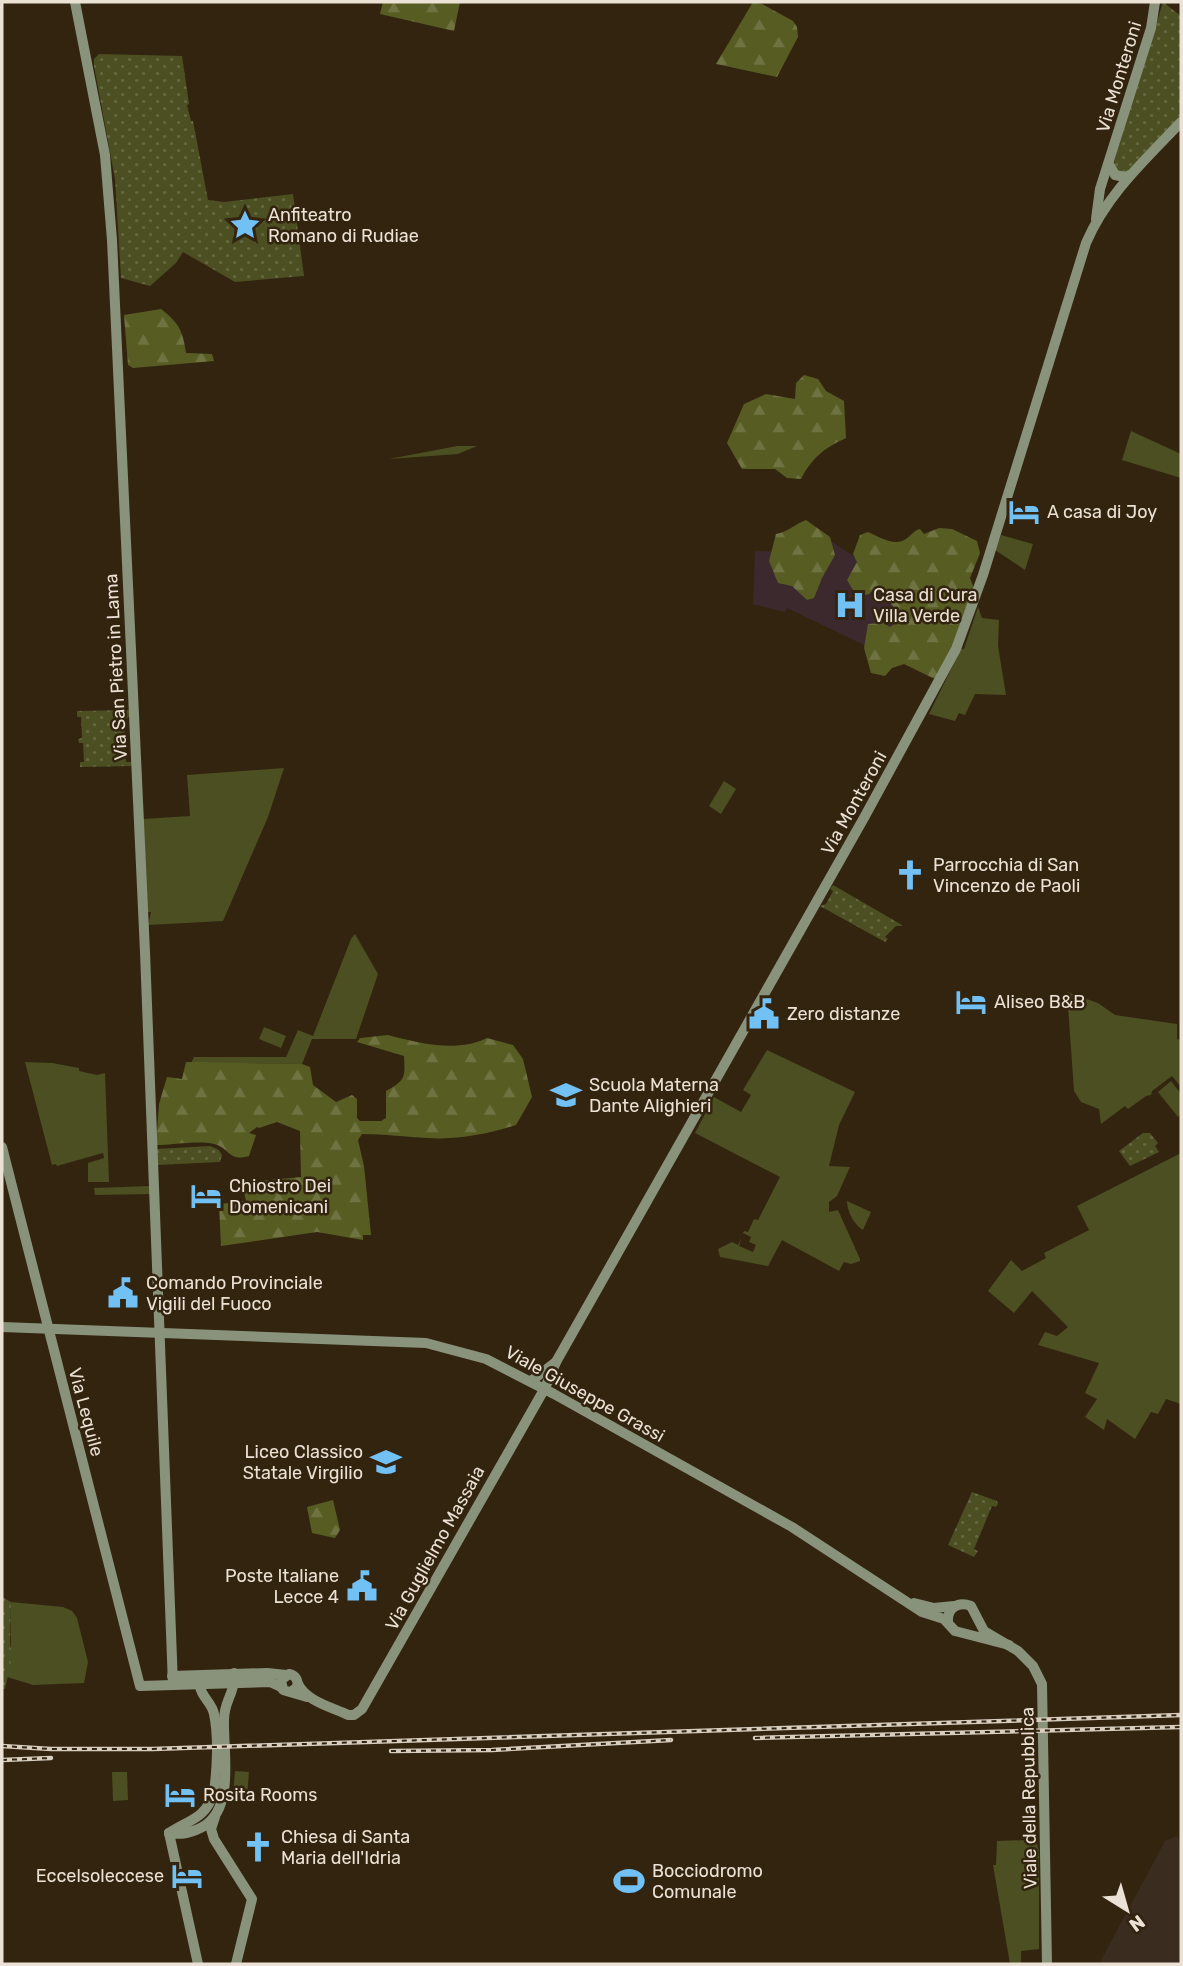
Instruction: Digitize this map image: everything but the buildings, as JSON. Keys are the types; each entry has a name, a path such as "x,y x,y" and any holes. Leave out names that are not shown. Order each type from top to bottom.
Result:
{"main road":[{"name":"Via San Pietro in Lama","path":"75,2 105,155 108,194 131,649 173,1680"},
{"name":"Via Monteroni","path":"545,1388 556,1362 866,816 956,649 983,575 1076,273 1095,222 1102,181 1110,164 1151,28 1155,2"},
{"name":"Via Monteroni","path":"1095,222 1114,193 1181,122"},
{"name":"Via Monteroni","path":"1110,164 1114,193"},
{"path":"1110,164 1115,175 1130,175"},
{"path":"1102,181 1105,189 1114,193"},
{"name":"Via Lequile","path":"2,1146 140,1686 173,1680"},
{"name":"Viale Giuseppe Grassi","path":"2,1327 426,1343 486,1359 545,1388 792,1527 922,1612 937,1615 948,1622 955,1631 967,1632"},
{"name":"Via Monteroni","path":"531,1381 556,1362"},
{"name":"Via Guglielmo Massaia","path":"290,1688 300,1688 311,1698 348,1715 354,1715 362,1709 545,1388"},
{"name":"Viale Giuseppe Grassi","path":"905,1600 933,1608 964,1604 971,1606 977,1620"},
{"path":"948,1622 950,1610 955,1606"},
{"path":"967,1632 975,1626 977,1620"},
{"name":"Viale della Repubblica","path":"977,1620 984,1631 1026,1658 1038,1675 1043,1702 1047,1964"},
{"name":"Viale della Repubblica","path":"967,1632 1009,1646"},
{"path":"173,1680 200,1685 234,1679 270,1673 294,1676 290,1688 270,1682 258,1682 234,1679 205,1674 173,1680"},
{"path":"169,1833 199,1816 210,1803 214,1793 215,1718 210,1702 201,1693 200,1685 205,1674"},
{"path":"234,1679 234,1691 225,1706 223,1795 211,1829 214,1839 251,1899 236,1964"},
{"path":"225,1706 241,1689 258,1682"},
{"path":"169,1833 179,1835 195,1831 217,1813"},
{"path":"169,1833 198,1964"}],"shaded area":[{"name":"Casa di Cura Villa Verde","path":"817,532 858,559 902,579 937,680 787,608 785,612 753,604 755,551 797,552"},
{"path":"1177,1836 1181,1845 1181,1964 1099,1964 1165,1841"}],"green space":[{"path":"383,2 460,2 454,31 380,14"},
{"path":"753,2 793,21 797,27 798,37 777,77 716,64"},
{"path":"1163,2 1181,16 1181,118 1133,168 1119,175 1114,162"},
{"path":"99,54 182,56 187,105 193,121 208,200 224,202 293,194 304,276 235,282 183,252 176,263 150,286 121,278 115,179 94,66 94,59"},
{"path":"161,309 179,328 186,353 212,354 214,361 133,368 128,365 124,315"},
{"path":"804,375 818,379 826,391 844,401 846,438 819,454 801,479 787,478 775,469 742,469 727,443 744,404 766,394 795,399 796,383"},
{"path":"1131,431 1181,454 1181,478 1122,460"},
{"path":"457,446 477,446 458,454 389,459"},
{"path":"806,520 830,537 835,555 814,598 807,600 792,586 778,583 769,561 776,534"},
{"path":"939,528 952,529 977,541 980,553 970,578 974,589 958,635 937,680 904,664 892,668 885,676 871,673 864,648 868,624 883,623 890,627 899,621 900,612 875,588 869,594 861,596 847,580 857,562 853,554 860,535 868,532 897,542 920,529 924,534"},
{"path":"1001,535 1033,544 1025,570 995,550"},
{"path":"978,607 982,618 999,620 998,646 1006,695 975,694 965,715 959,713 955,721 929,714 961,649 964,649"},
{"path":"131,710 131,714 124,721 126,762 133,762 134,766 80,767 80,762 84,762 83,743 79,743 78,739 82,738 81,717 77,717 77,711"},
{"path":"284,768 268,817 223,921 148,925 151,912 147,912 143,819 190,816 187,775"},
{"path":"724,781 736,789 721,814 709,806"},
{"path":"833,885 902,926 896,926 885,937 888,939 885,942 820,906 826,904"},
{"path":"355,934 378,974 356,1039 312,1039 302,1064 191,1063 194,1057 286,1057 298,1030 313,1036"},
{"path":"1067,992 1098,1003 1115,1015 1177,1024 1177,1039 1181,1040 1181,1087 1172,1076 1152,1091 1151,1095 1128,1109 1125,1106 1101,1124 1099,1109 1081,1102 1074,1091"},
{"path":"264,1027 286,1036 281,1048 259,1039"},
{"path":"388,1035 450,1046 475,1043 487,1038 513,1045 523,1059 532,1097 516,1125 484,1134 439,1138 362,1134 358,1140 364,1166 371,1235 363,1235 363,1240 317,1232 221,1246 219,1204 246,1201 243,1188 249,1182 301,1177 300,1131 277,1122 257,1127 249,1133 256,1135 249,1156 242,1157 233,1156 219,1146 208,1143 156,1145 159,1104 167,1077 182,1079 186,1062 302,1064 310,1067 313,1085 336,1102 352,1095 357,1099 357,1118 360,1121 381,1121 386,1118 386,1091 403,1077 404,1056 357,1042 360,1038"},
{"path":"767,1050 855,1092 839,1125 829,1166 850,1167 837,1196 829,1202 829,1212 838,1210 860,1261 851,1264 844,1262 839,1271 782,1240 768,1266 720,1257 718,1249 732,1242 738,1245 741,1238 739,1246 753,1252 756,1245 749,1242 751,1237 743,1233 748,1232 754,1219 758,1220 780,1177 695,1133 714,1097 741,1112 751,1095 743,1090"},
{"path":"25,1062 52,1063 79,1068 79,1071 97,1075 105,1073 109,1182 88,1182 88,1163 104,1158 103,1153 57,1166 52,1165"},
{"path":"1171,1081 1181,1094 1181,1115 1178,1117 1158,1092"},
{"path":"1143,1133 1150,1133 1158,1143 1155,1146 1159,1152 1130,1166 1119,1151"},
{"path":"210,1146 219,1150 222,1155 220,1162 157,1165 156,1149"},
{"path":"1181,1153 1181,1404 1166,1399 1158,1414 1151,1412 1135,1439 1107,1419 1104,1430 1085,1417 1097,1399 1085,1393 1099,1363 1038,1345 1045,1332 1057,1336 1068,1327 1032,1291 1014,1313 988,1291 1011,1260 1022,1271 1046,1258 1044,1253 1089,1230 1077,1206"},
{"path":"150,1186 150,1194 95,1195 94,1188"},
{"path":"847,1201 871,1212 863,1230 852,1217"},
{"path":"972,1492 997,1501 998,1504 996,1507 992,1506 974,1549 978,1551 974,1557 948,1545"},
{"path":"333,1500 340,1530 335,1538 312,1533 307,1507"},
{"path":"2,1597 11,1602 12,1657 5,1689 2,1689"},
{"path":"11,1602 63,1607 72,1611 77,1618 88,1662 84,1683 33,1685 7,1677 11,1649"},
{"path":"235,1771 249,1772 247,1797 233,1796"},
{"path":"112,1772 127,1772 128,1800 113,1801"},
{"path":"1030,1840 1037,1844 1039,1851 1039,1949 1021,1951 1021,1964 1010,1964 993,1865 996,1865 997,1841"}],"railway":[{"path":"2,1746 153,1749 1181,1715"},
{"path":"755,1738 1181,1727"},
{"path":"391,1751 492,1750 671,1740"},
{"path":"2,1760 51,1758"}],"place":[{"name":"Anfiteatro Romano di Rudiae","path":"245,225"},
{"name":"A casa di Joy","path":"1024,512"},
{"name":"Casa di Cura Villa Verde","path":"850,605"},
{"name":"Parrocchia di San Vincenzo de Paoli","path":"910,875"},
{"name":"Aliseo B&B","path":"971,1002"},
{"name":"Zero distanze","path":"764,1014"},
{"name":"Scuola Materna Dante Alighieri","path":"566,1095"},
{"name":"Chiostro Dei Domenicani","path":"206,1196"},
{"name":"Comando Provinciale Vigili del Fuoco","path":"123,1293"},
{"name":"Liceo Classico Statale Virgilio","path":"386,1462"},
{"name":"Poste Italiane Lecce 4","path":"362,1586"},
{"name":"Rosita Rooms","path":"180,1795"},
{"name":"Chiesa di Santa Maria dell'Idria","path":"258,1847"},
{"name":"Eccelsoleccese","path":"187,1876"},
{"name":"Bocciodromo Comunale","path":"629,1881"}]}
